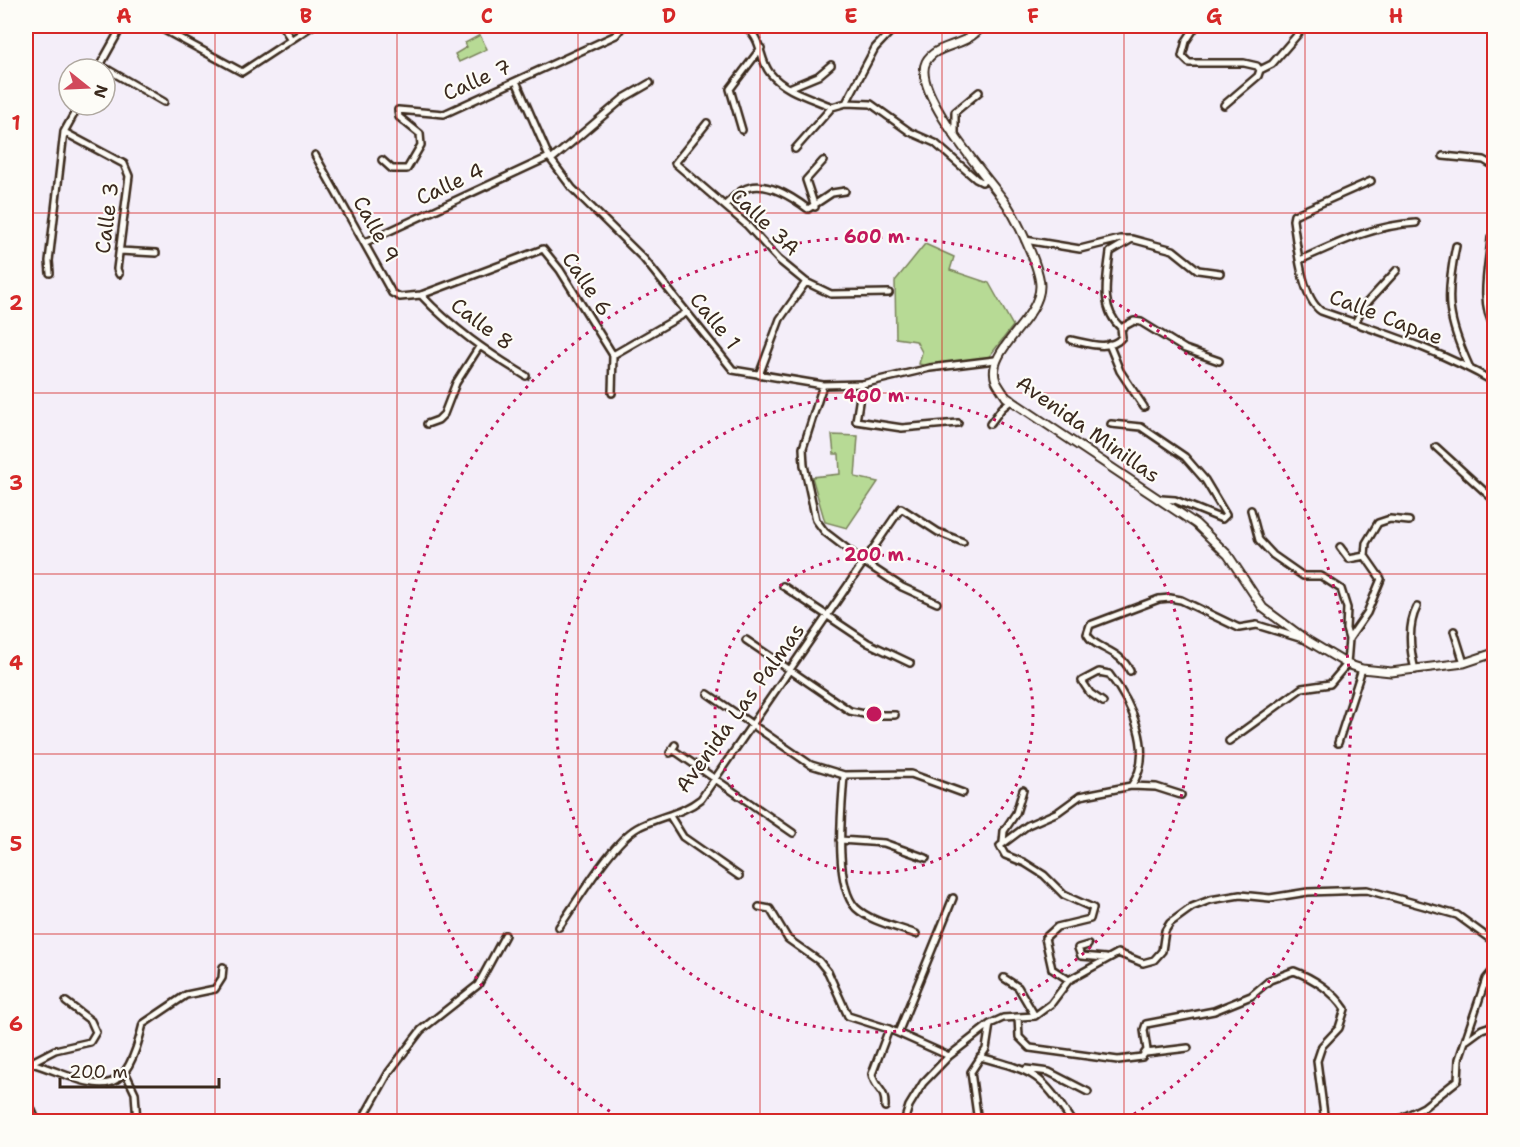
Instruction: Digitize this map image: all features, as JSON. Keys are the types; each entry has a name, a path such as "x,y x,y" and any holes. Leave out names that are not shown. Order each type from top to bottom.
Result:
{"street":[{"path":"105,57 122,26"},
{"path":"157,26 242,72 312,26"},
{"path":"282,26 291,39"},
{"name":"Calle 7","path":"382,160 392,169 407,169 421,145 420,134 399,117 398,110 444,114 616,35 623,26"},
{"path":"743,26 752,30 770,72 789,88 831,107"},
{"name":"Avenida Minillas","path":"982,26 974,36 964,42 937,50 924,67 926,86 956,138 986,180 1006,203 1024,240 1041,284 1035,308 995,360 996,380 1012,400 1196,524 1228,555 1263,608 1305,639 1347,664 1362,669 1391,672 1464,663 1494,653"},
{"path":"1196,26 1186,41 1182,56 1189,63 1244,63 1257,66 1260,70"},
{"path":"1224,105 1258,76 1260,70 1272,64 1305,26"},
{"path":"846,103 875,48 892,30"},
{"path":"742,130 729,89 761,48"},
{"path":"789,88 818,76 831,65"},
{"path":"117,77 164,102"},
{"name":"Calle 1","path":"516,81 550,158 572,188 644,259 733,370 823,385 862,384 930,368 995,360"},
{"name":"Calle 4","path":"366,242 550,158 624,98 650,83"},
{"path":"956,138 955,112 979,92"},
{"path":"795,150 831,107 846,103 871,104 910,132 935,143 976,179 981,182 986,180"},
{"path":"50,273 49,261 64,132 72,117"},
{"name":"Calle 3A","path":"707,123 675,163 725,205 779,260 806,282 831,294 889,293"},
{"name":"Calle 3","path":"64,132 95,146 128,168 129,176 117,269 119,274"},
{"name":"Calle 9","path":"315,155 366,242 392,293 400,297 421,295"},
{"path":"1443,156 1484,160 1494,166"},
{"path":"815,207 806,180 823,161"},
{"name":"Calle Capae","path":"1371,181 1294,215 1300,260 1308,296 1313,306 1355,323 1386,332 1470,368 1494,382"},
{"path":"725,205 744,189 756,186 787,193 808,209 815,207 832,193 845,191"},
{"path":"1300,260 1363,232 1399,224 1416,223"},
{"path":"1494,232 1491,238 1486,301 1494,326"},
{"path":"1024,240 1080,249 1120,239 1132,239 1173,250 1198,270 1220,273"},
{"path":"1071,340 1109,344 1119,341 1122,334 1121,328 1109,310 1105,294 1110,252 1132,239"},
{"path":"1456,246 1449,278 1449,311 1455,336 1470,368"},
{"name":"Calle 6","path":"421,295 543,249 560,270 614,355"},
{"path":"120,251 156,253"},
{"path":"1355,323 1363,307 1397,270"},
{"path":"759,375 780,320 806,282"},
{"name":"Calle 8","path":"421,295 445,320 479,347 526,376"},
{"path":"612,393 614,355 686,313"},
{"path":"1121,328 1134,321 1141,322 1185,349 1219,361"},
{"path":"1109,344 1120,371 1144,407"},
{"path":"427,424 438,420 444,414 456,383 479,347"},
{"path":"862,384 856,420 902,429 958,423"},
{"path":"823,385 803,448 816,520 825,532 864,562 902,587 937,603"},
{"path":"990,424 1002,408 1012,400"},
{"path":"1111,424 1141,427 1185,457 1205,480 1226,515 1222,519 1175,500 1159,499"},
{"path":"1436,447 1494,500"},
{"name":"Avenida Las Palmas","path":"559,927 623,838 638,827 687,810 700,799 901,508 938,532 963,542"},
{"path":"1228,741 1302,688 1330,684 1347,664 1349,639 1346,629 1346,601 1341,589 1321,576 1303,576 1273,555 1260,540 1251,510"},
{"path":"1349,639 1367,614 1381,579 1365,556 1366,543 1378,523 1390,519 1409,521"},
{"path":"1340,547 1349,559 1365,556"},
{"path":"783,586 868,643 910,663"},
{"path":"1130,671 1120,656 1091,642 1087,634 1090,625 1159,599 1181,600 1239,628 1257,626 1305,639"},
{"path":"1415,670 1411,654 1411,618 1417,607"},
{"path":"1454,631 1464,663"},
{"path":"746,640 850,711 869,715 895,715"},
{"path":"1338,743 1362,669"},
{"path":"1103,702 1090,693 1082,681 1099,672 1109,674 1119,686 1139,732 1139,776 1131,786"},
{"path":"708,694 811,765 844,775 910,774 963,793"},
{"path":"672,749 793,833"},
{"path":"844,775 840,840 842,867 849,896 855,907 866,915 916,934"},
{"path":"1002,842 1028,825 1058,812 1080,796 1131,786 1155,787 1181,795"},
{"path":"1023,790 1016,813 1004,831 1000,846 1005,855 1025,863 1044,875 1064,895 1094,908 1090,919 1058,927 1045,938 1052,969 1069,980"},
{"path":"670,816 683,837 739,876"},
{"path":"840,840 884,843 926,858"},
{"path":"904,1122 909,1106 923,1083 950,1056 990,1024 1003,1018 1035,1016 1051,1004 1069,980 1118,953 1143,963 1154,960 1162,951 1165,931 1170,923 1192,907 1210,900 1240,895 1270,897 1308,892 1367,890 1457,915 1494,942"},
{"path":"898,1033 953,898"},
{"path":"759,908 771,909 788,939 819,961 828,972 848,1016 889,1029 950,1056"},
{"path":"364,1122 366,1113 389,1072 421,1030 478,985 505,935"},
{"path":"1088,945 1078,948 1082,956 1108,958"},
{"path":"29,1064 97,1085 114,1083 126,1074 135,1057 143,1024 186,994 215,988 222,978 223,967"},
{"path":"1394,1122 1452,1087 1458,1080 1459,1059 1486,979 1494,969"},
{"path":"1146,1053 1146,1024 1214,1011 1251,996 1270,980 1294,971 1309,976 1320,987 1337,997 1345,1009 1339,1028 1322,1046 1317,1061 1325,1122"},
{"path":"1004,978 1018,987 1035,1016"},
{"path":"29,1064 55,1050 90,1042 94,1038 96,1032 91,1021 66,1002"},
{"path":"1018,1017 1019,1037 1030,1048 1118,1060 1142,1057 1146,1053 1188,1048"},
{"path":"978,1122 971,1072 986,1049 990,1024"},
{"path":"1467,1040 1482,1029 1494,1025"},
{"path":"885,1107 884,1092 873,1080 872,1074 889,1029"},
{"path":"980,1057 1020,1068 1049,1072 1088,1092"},
{"path":"1020,1068 1051,1088 1072,1122"},
{"path":"126,1074 135,1093 137,1122"},
{"path":"26,1097 37,1122"}],"green space":[{"path":"480,35 487,49 459,62 455,54 467,47 465,43"},
{"path":"925,244 954,257 950,270 989,283 1013,326 988,358 927,366 919,364 922,352 916,341 896,338 895,281"},
{"path":"832,435 858,436 855,477 878,482 847,528 825,522 812,477 840,474 839,454 834,454"}]}
